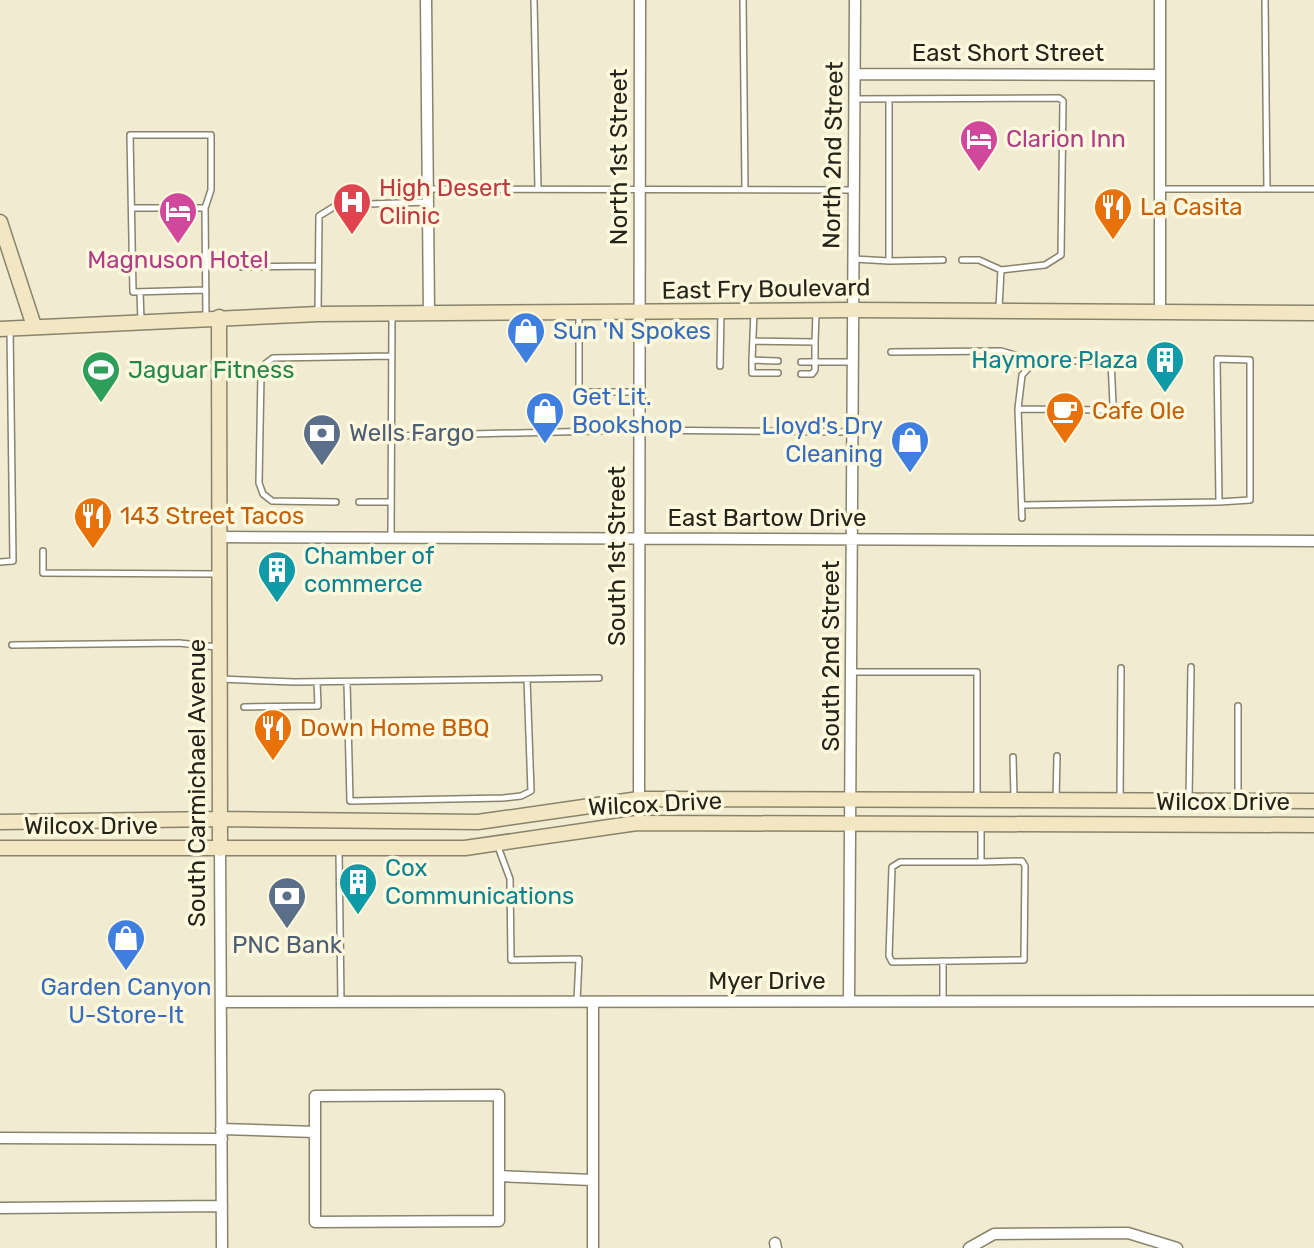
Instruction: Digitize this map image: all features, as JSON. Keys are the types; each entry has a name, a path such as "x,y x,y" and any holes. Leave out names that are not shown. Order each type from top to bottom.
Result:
{"street":[{"path":"426,0 429,314"},
{"name":"North 1st Street","path":"639,313 640,0"},
{"name":"North 2nd Street","path":"852,310 855,0"},
{"path":"1160,0 1160,313"},
{"name":"East Short Street","path":"856,74 1160,75"},
{"path":"0,222 34,326"},
{"name":"East Fry Boulevard","path":"5,328 318,314 852,310 1314,313"},
{"name":"South 2nd Street","path":"849,1002 852,310"},
{"name":"South 1st Street","path":"639,313 639,799"},
{"name":"South Carmichael Avenue","path":"212,318 219,537 222,1248"},
{"name":"East Bartow Drive","path":"219,537 1314,541"},
{"name":"Wilcox Drive","path":"0,822 220,819 478,822 639,799 1314,801"},
{"name":"Wilcox Drive","path":"0,848 466,848 637,823 1314,825"},
{"name":"Myer Drive","path":"221,1002 1314,1001"},
{"path":"593,1002 593,1248"},
{"path":"499,1095 499,1176 499,1221 315,1222 315,1096 499,1095"},
{"path":"0,1138 315,1132"},
{"path":"499,1176 592,1180"},
{"path":"0,1208 222,1206"},
{"path":"968,1248 993,1234 1047,1233 1128,1233 1177,1248"}],"lane":[{"path":"534,0 538,189"},
{"path":"743,0 745,189"},
{"path":"1265,0 1267,189"},
{"path":"855,99 1059,97 1063,101 1061,255 1045,265 1001,270 979,260 961,260"},
{"path":"889,99 889,261"},
{"path":"206,290 133,292 130,135 211,135 211,190 205,208 206,290 212,318"},
{"path":"429,189 854,190"},
{"path":"1160,189 1314,189"},
{"path":"318,314 319,216 327,208 337,205 429,202"},
{"path":"132,208 205,208"},
{"path":"853,259 943,260"},
{"path":"242,267 318,266"},
{"path":"999,312 1001,270"},
{"path":"140,292 141,321"},
{"path":"801,374 812,374 816,362 816,311"},
{"path":"720,366 722,312"},
{"path":"754,312 752,373 778,373"},
{"path":"391,314 391,538"},
{"path":"579,314 579,392 638,392"},
{"path":"0,562 13,561 5,328"},
{"path":"753,341 816,342"},
{"path":"891,352 1001,351 1035,361 1111,361 1113,404 1108,410 1018,409"},
{"path":"336,502 272,500 263,494 259,483 261,374 264,364 273,358 290,356 391,356"},
{"path":"1022,506 1219,502 1251,500 1250,360 1217,359 1219,502"},
{"path":"752,360 778,361"},
{"path":"1023,518 1018,409 1022,375 1035,361"},
{"path":"801,362 852,362"},
{"path":"391,436 638,430 852,432"},
{"path":"359,502 391,502"},
{"path":"43,551 43,573 219,574"},
{"path":"12,645 179,643 220,648"},
{"path":"1189,800 1191,667"},
{"path":"1120,800 1121,668"},
{"path":"852,672 977,672 977,800"},
{"path":"220,679 347,682 599,678"},
{"path":"347,682 350,801 503,798 521,796 531,791 527,679"},
{"path":"244,708 318,706 317,682"},
{"path":"1238,706 1238,801"},
{"path":"1056,800 1057,756"},
{"path":"1013,757 1014,800"},
{"path":"981,824 981,862"},
{"path":"497,844 510,879 511,960 579,959 577,1002"},
{"path":"339,848 341,1002"},
{"path":"1022,861 1025,866 1024,960 892,962 888,956 892,867 900,862 981,862 1022,861"},
{"path":"943,961 943,1001"}],"place":[{"name":"Clarion Inn","path":"979,173"},
{"name":"High Desert Clinic","path":"352,236"},
{"name":"La Casita","path":"1113,241"},
{"name":"Magnuson Hotel","path":"178,245"},
{"name":"Sun 'N Spokes","path":"526,365"},
{"name":"Haymore Plaza","path":"1165,394"},
{"name":"Jaguar Fitness","path":"101,404"},
{"name":"Get Lit. Bookshop","path":"545,445"},
{"name":"Cafe Ole","path":"1065,445"},
{"name":"Wells Fargo","path":"322,467"},
{"name":"Lloyd's Dry Cleaning","path":"910,474"},
{"name":"143 Street Tacos","path":"93,550"},
{"name":"Chamber of commerce","path":"277,604"},
{"name":"Down Home BBQ","path":"273,762"},
{"name":"Cox Communications","path":"358,916"},
{"name":"PNC Bank","path":"287,930"},
{"name":"Garden Canyon U-Store-It","path":"126,972"}]}
